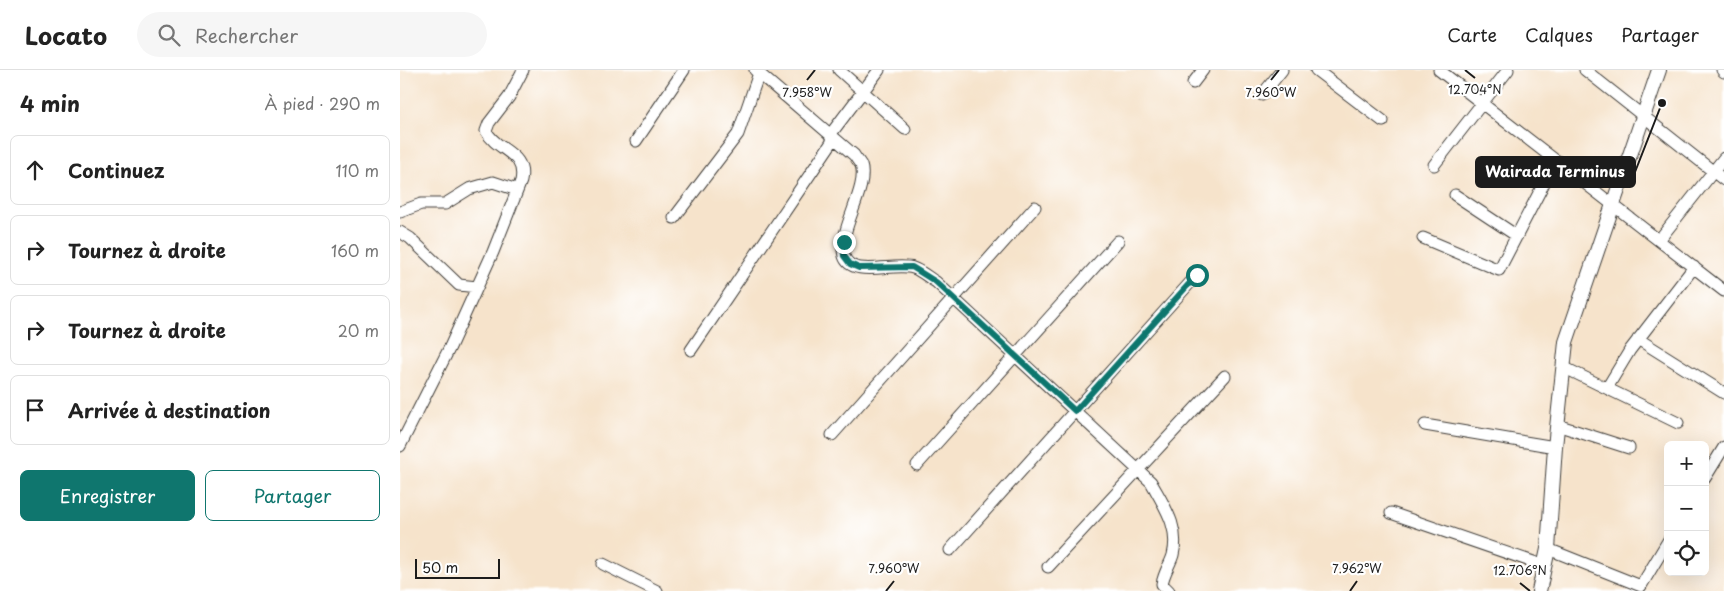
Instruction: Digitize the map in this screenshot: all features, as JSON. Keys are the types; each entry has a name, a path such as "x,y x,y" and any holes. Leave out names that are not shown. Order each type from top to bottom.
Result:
{"street":[{"path":"400,446 450,347 493,252 517,190 523,171 520,163 512,154 490,138 486,131 489,123 509,97 523,70"},
{"path":"636,141 684,70"},
{"path":"839,70 905,129"},
{"path":"691,350 832,137 879,70"},
{"path":"1262,96 1282,70"},
{"path":"1316,70 1383,121"},
{"path":"1439,70 1724,291"},
{"path":"1434,166 1508,70"},
{"path":"1585,70 1724,180"},
{"path":"1540,591 1548,549 1555,447 1566,342 1659,70"},
{"path":"674,218 738,134 757,72 854,156 861,166 860,187 844,242 844,256 850,264 859,268 912,267 936,282 1152,482 1173,522 1176,541 1162,584 1169,591"},
{"path":"1659,240 1724,158"},
{"path":"1423,238 1499,270 1556,160"},
{"path":"400,212 421,204 445,204 469,189 493,182 517,190"},
{"path":"1455,195 1517,236"},
{"path":"832,436 1035,207"},
{"path":"400,232 410,238 459,285 477,287"},
{"path":"917,465 1118,241"},
{"path":"1607,388 1638,339 1694,267"},
{"path":"950,550 1197,275"},
{"path":"1638,339 1724,393"},
{"path":"1563,367 1678,423"},
{"path":"1048,567 1225,376"},
{"path":"1557,425 1629,448"},
{"path":"1425,426 1555,447"},
{"path":"1709,471 1724,447"},
{"path":"1391,513 1544,566"},
{"path":"1548,549 1641,586 1664,548"},
{"path":"603,564 657,591"}],"place":[{"name":"Wairada Terminus","path":"1662,103"}],"route":[{"path":"844,242 844,256 850,264 859,268 912,267 936,282 1075,411 1197,275"}]}
